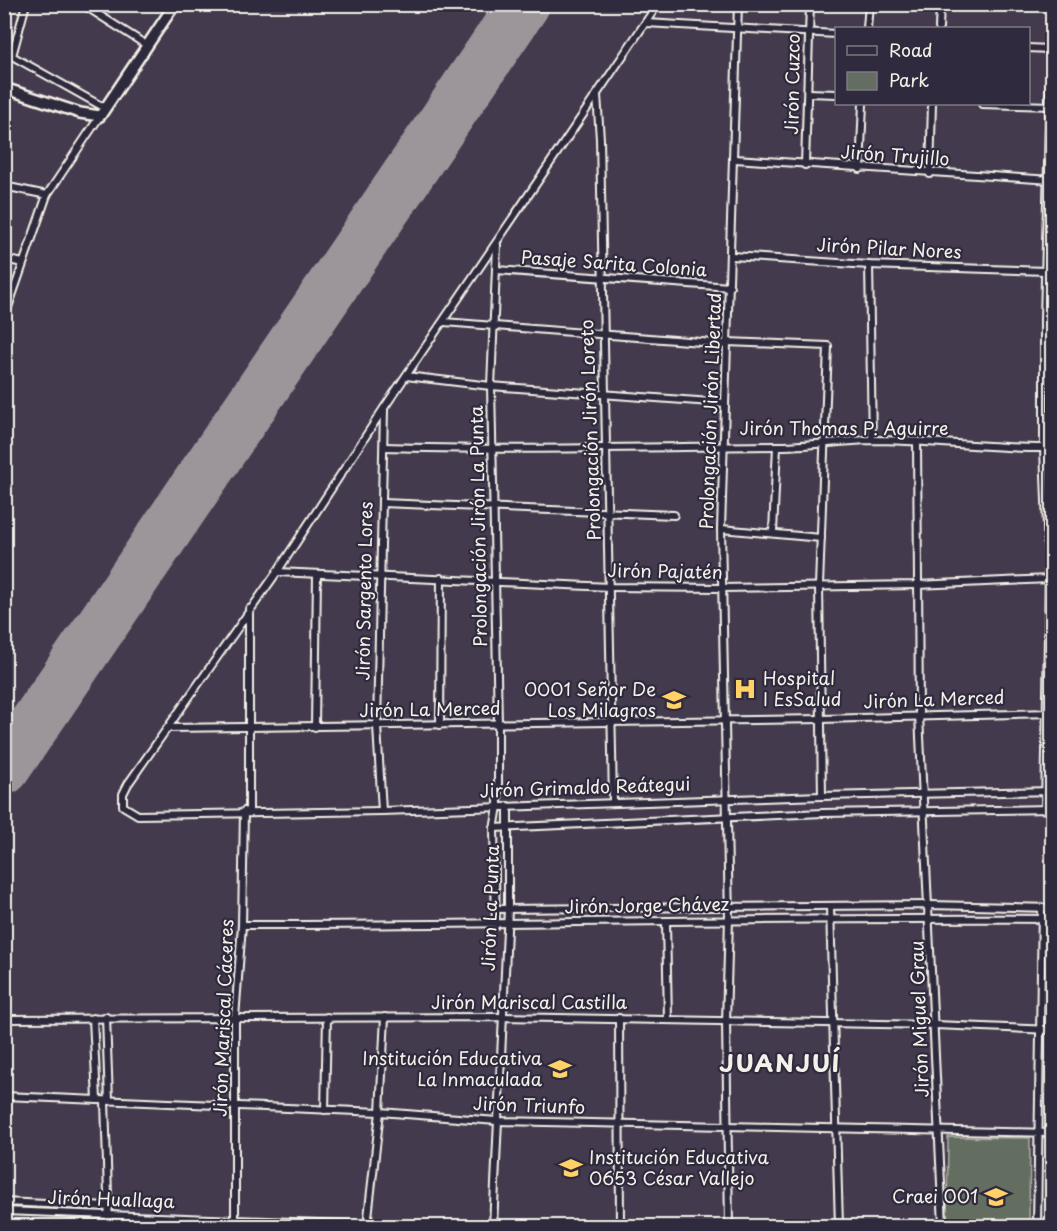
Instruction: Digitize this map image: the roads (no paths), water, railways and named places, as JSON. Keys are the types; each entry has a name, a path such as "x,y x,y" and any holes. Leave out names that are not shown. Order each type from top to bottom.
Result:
{"street":[{"path":"4,61 8,56 26,4"},
{"path":"82,4 148,46"},
{"path":"4,319 47,195 175,4"},
{"path":"168,728 277,572 384,408 658,4"},
{"name":"Prolongación Jirón Libertad","path":"729,1227 726,1022 729,919 721,529 732,256 738,4"},
{"name":"Jirón Cuzco","path":"805,165 810,4"},
{"path":"867,27 869,4"},
{"path":"939,27 940,4"},
{"path":"1049,809 1051,579 1044,448 1044,320 1051,180 1049,49 1052,4"},
{"path":"646,23 835,34"},
{"path":"1030,48 1049,49"},
{"path":"8,56 103,112"},
{"path":"4,88 80,113 103,112"},
{"path":"809,93 835,94"},
{"name":"Prolongación Jirón Loreto","path":"596,94 614,720 614,802"},
{"path":"860,169 863,105"},
{"path":"930,174 932,105"},
{"path":"1016,105 1051,106"},
{"name":"Jirón Trujillo","path":"735,159 930,174 1051,180"},
{"path":"4,186 47,195"},
{"name":"Prolongación Jirón La Punta","path":"496,245 491,450 495,508 498,806"},
{"name":"Jirón Pilar Nores","path":"732,256 869,265 1046,271"},
{"path":"4,259 23,263"},
{"path":"869,265 872,440"},
{"name":"Pasaje Sarita Colonia","path":"496,270 730,287"},
{"path":"1044,320 1053,319"},
{"path":"444,322 727,343 828,346 819,586 822,796"},
{"path":"406,376 491,386 725,403"},
{"name":"Jirón Sargento Lores","path":"382,811 377,726 384,408"},
{"name":"Jirón Thomas P. Aguirre","path":"384,447 491,450 607,449 725,445 777,446 872,440 1053,448"},
{"name":"Jirón Miguel Grau","path":"917,442 919,715 930,905 943,1227"},
{"path":"773,532 777,446"},
{"path":"382,503 674,515"},
{"path":"721,529 821,538"},
{"name":"Jirón Pajatén","path":"277,572 496,580 610,587 917,585 1051,579"},
{"path":"315,727 317,575"},
{"path":"440,725 441,578"},
{"name":"Jirón Mariscal Cáceres","path":"235,1223 235,1018 242,925 249,729 249,609"},
{"name":"Jirón La Merced","path":"168,728 249,729 1050,713"},
{"name":"Jirón Grimaldo Reátegui","path":"168,728 123,794 123,806 138,815 382,811 822,796 1049,792"},
{"name":"Jirón La Punta","path":"496,925 494,828 498,806"},
{"name":"Jirón La Punta","path":"493,1227 508,909 508,806"},
{"name":"Jirón Grimaldo Reátegui","path":"494,828 924,810 1049,809"},
{"name":"Jirón Jorge Chávez","path":"496,909 930,905 1053,908"},
{"path":"830,907 839,1227"},
{"path":"1037,1227 1042,908"},
{"name":"Jirón Jorge Chávez","path":"242,925 666,923 729,919 1053,919"},
{"path":"666,923 668,1019"},
{"path":"106,1017 109,1227"},
{"name":"Jirón Mariscal Castilla","path":"4,1019 106,1017 619,1018 726,1022 934,1024 1053,1030"},
{"path":"325,1110 327,1017"},
{"path":"367,1226 380,1112 385,1017"},
{"path":"93,1018 97,1100"},
{"path":"619,1018 621,1227"},
{"name":"Jirón Triunfo","path":"4,1096 380,1112 497,1121 620,1125 835,1126 1053,1133"},
{"name":"Jirón Huallaga","path":"4,1202 235,1223 397,1227"},
{"name":"Jirón Huallaga","path":"4,1211 109,1211"}],"place":[{"name":"Hospital I EsSalud","path":"745,689"},
{"name":"0001 Señor De Los Milagros","path":"674,700"},
{"name":"Institución Educativa La Inmaculada","path":"560,1069"},
{"name":"Institución Educativa 0653 César Vallejo","path":"571,1168"},
{"name":"Craei 001","path":"996,1197"}],"district":[{"name":"JUANJUÍ","path":"780,1064"}]}
